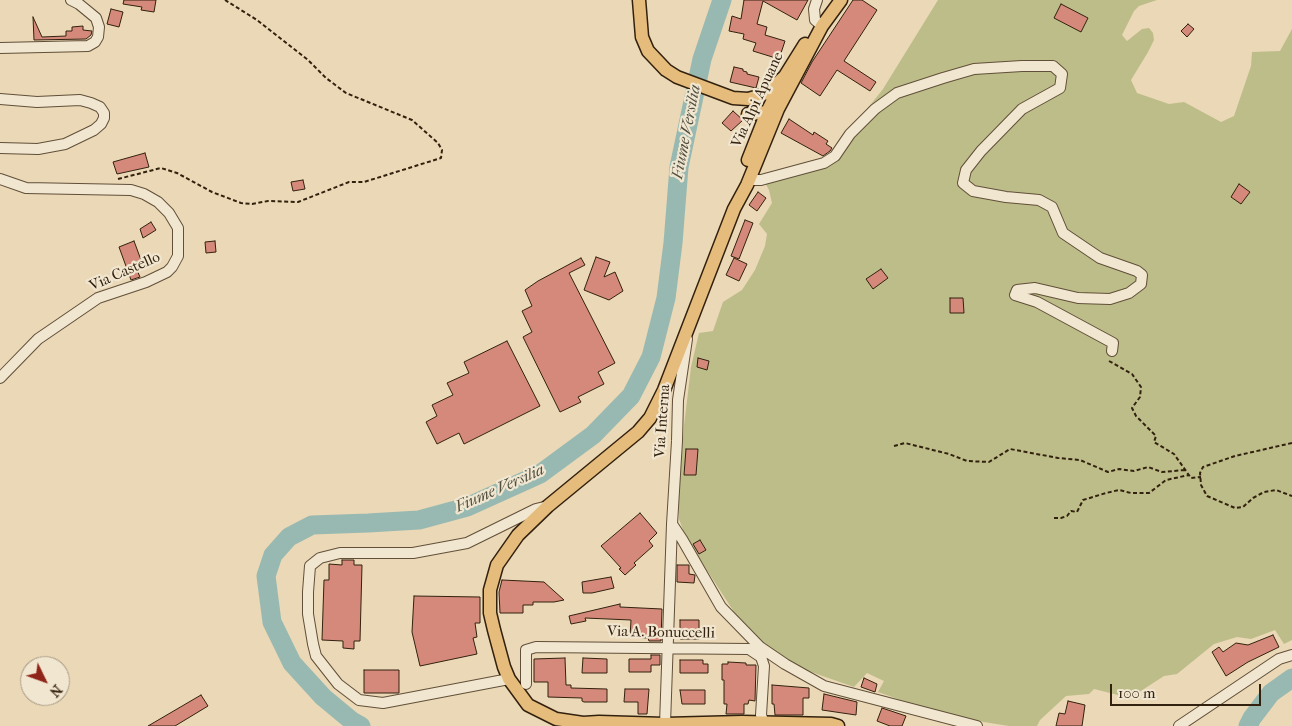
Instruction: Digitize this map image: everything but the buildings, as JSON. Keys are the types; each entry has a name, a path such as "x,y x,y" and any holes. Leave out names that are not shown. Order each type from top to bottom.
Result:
{"main road":[{"path":"639,0 642,37 648,51 666,70 728,96 755,97 768,92 790,76"},
{"name":"Via Alpi Apuane","path":"738,202 742,177 755,140 790,76 840,0"},
{"path":"728,96 748,114 754,126 755,140"},
{"path":"755,97 772,112"},
{"path":"748,114 772,112"},
{"path":"772,112 758,158 738,202 664,390 650,418 638,432 548,506 518,535 497,565 490,590 490,613 509,679 528,705 556,719 583,723 665,724 742,722 831,724 838,726"}],"street":[{"path":"0,48 88,46 95,42 98,37 99,27 96,18 71,0"},
{"path":"817,0 814,9 815,20 822,26"},
{"path":"749,180 761,180 824,163 835,156 850,134 875,109 897,93 974,69 1052,66 1062,74 1060,88 1022,109 981,151 966,170 963,183 973,191 1039,200 1052,207 1063,233 1100,258 1137,271 1142,275 1141,284 1129,292 1110,299 1078,298 1035,288 1017,290 1015,295 1037,302 1113,343 1112,351"},
{"path":"0,99 37,102 80,100 100,107 104,113 101,124 94,130 65,144 38,149 0,148"},
{"name":"Via Castello","path":"0,179 26,188 131,190 144,194 158,202 169,213 178,228 178,256 167,272 146,282 98,298 38,339 0,378"},
{"name":"Via Interna","path":"665,724 678,400 690,321"},
{"path":"509,679 458,687 383,704 359,700 338,684 316,656 312,644 308,614 310,566 320,558 340,553 413,553 467,543 536,509 548,506"},
{"path":"672,524 721,607 760,647 784,664 824,686 976,726"},
{"name":"Via A. Bonuccelli","path":"526,684 526,650 536,647 748,650 761,657 764,666 761,715 764,723"},
{"path":"1179,726 1279,659 1292,655"}],"path":[{"path":"100,190 104,184 161,168 177,173 212,192 241,203 252,204 268,201 298,202 349,182 364,182 441,158 442,150 438,143 412,120 346,93 257,20 225,0"},
{"path":"1112,351 1108,362 1132,374 1141,387 1140,397 1132,408 1136,416 1156,436 1154,442 1174,454 1189,476"},
{"path":"1292,442 1255,450 1203,467 1200,473 1201,485 1207,496 1236,508 1243,507 1253,498 1264,492 1276,490 1292,496"},
{"path":"894,446 904,443 948,454 967,462 989,462 1010,449 1080,460 1108,472 1119,469 1134,471 1148,467 1162,472 1185,470"},
{"path":"1054,518 1067,516 1071,511 1078,512 1083,500 1100,495 1119,490 1131,493 1149,493 1166,480 1189,476 1191,478 1201,477"}],"green space":[{"path":"938,0 1157,0 1139,6 1134,11 1122,35 1127,41 1142,29 1149,28 1153,33 1154,40 1131,80 1137,93 1169,104 1184,102 1221,122 1234,116 1251,66 1252,52 1280,51 1292,29 1292,640 1284,644 1275,630 1251,639 1237,637 1214,644 1177,674 1164,676 1130,698 1094,689 1089,694 1066,696 1040,720 1037,726 1009,726 946,716 878,692 884,681 867,673 854,687 797,667 767,647 738,618 686,538 679,519 684,426 691,367 699,333 713,331 723,302 742,290 755,270 765,246 767,234 759,224 772,203 769,190 762,177 828,158 883,89"}],"waterway":[{"name":"Fiume Versilia","path":"361,726 323,697 292,663 272,622 266,576 273,555 289,537 312,525 419,520 467,507 540,474 593,435 631,396 651,357 666,298 673,243 679,167 702,59 722,0"},
{"name":"Fiume Versilia","path":"1248,726 1271,693 1292,678"}]}
